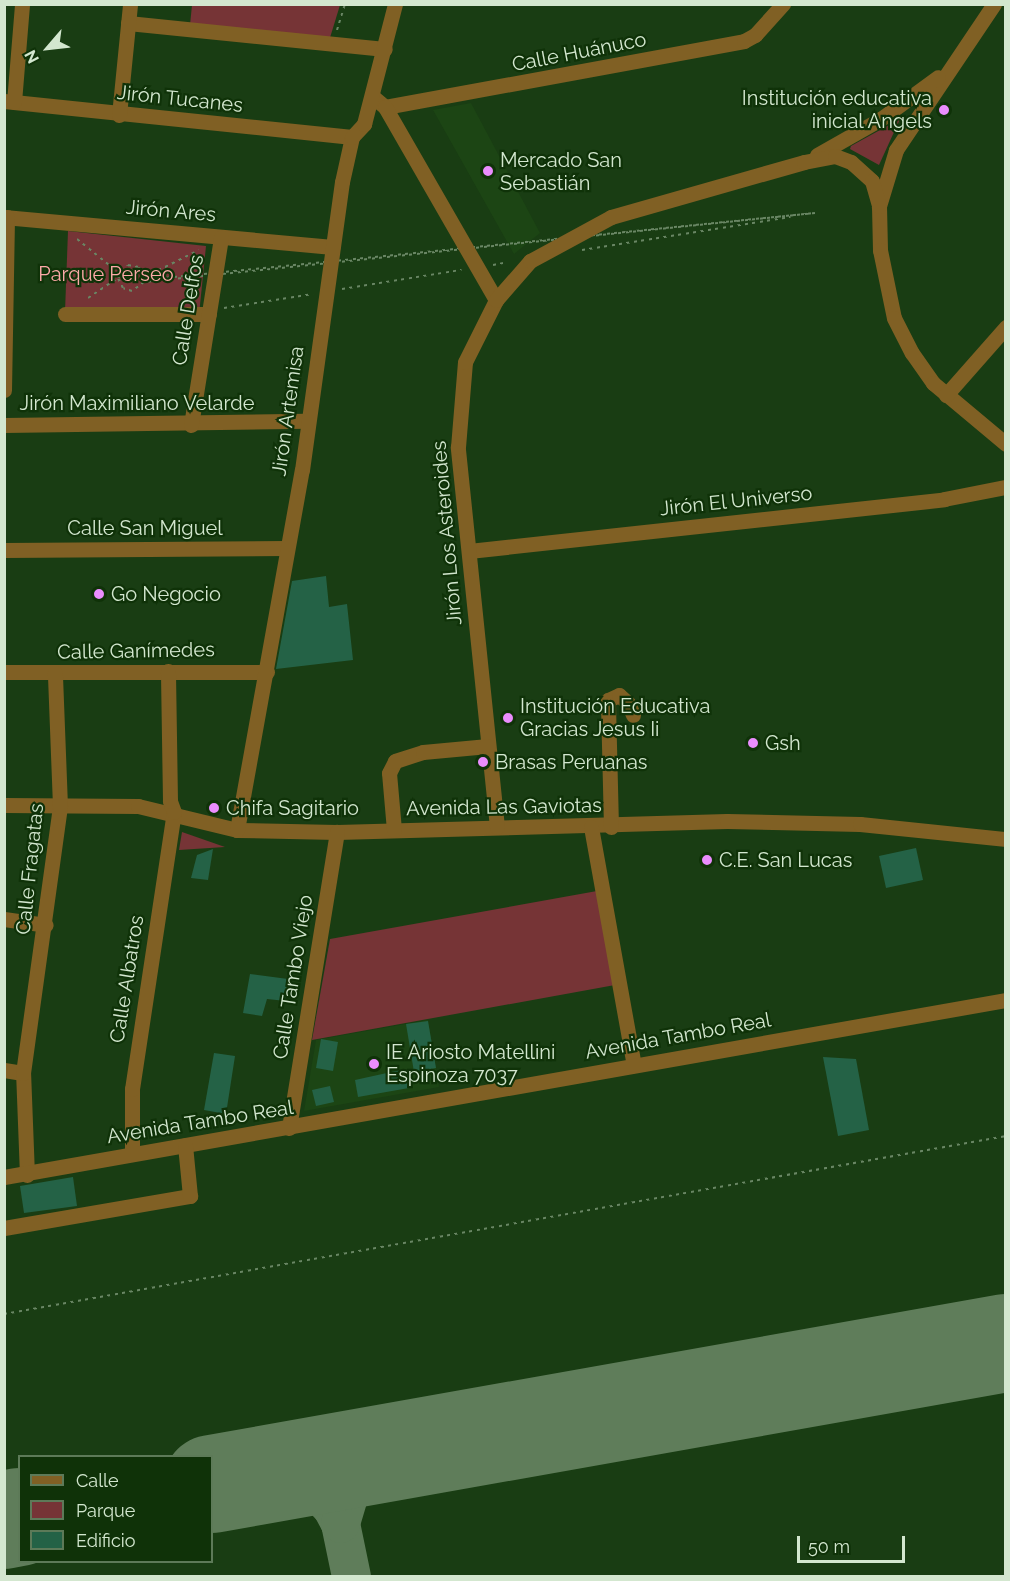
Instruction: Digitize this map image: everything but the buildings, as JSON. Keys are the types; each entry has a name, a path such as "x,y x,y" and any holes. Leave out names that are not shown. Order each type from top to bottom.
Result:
{"street":[{"path":"9,101 22,4"},
{"path":"119,115 129,4"},
{"name":"Jirón Artemisa","path":"237,830 267,672 285,548 303,470 306,421 352,137 364,124 395,4"},
{"name":"Calle Huánuco","path":"386,107 744,41 755,35 783,4"},
{"path":"879,206 896,150 994,4"},
{"path":"128,23 385,49"},
{"path":"804,162 882,118 950,68"},
{"path":"372,96 386,107 496,300"},
{"name":"Jirón Tucanes","path":"9,101 119,115 352,137"},
{"path":"804,162 835,156 850,162 872,181 879,206 883,273 894,318 912,353 946,395 1005,444"},
{"name":"Jirón Los Asteroides","path":"497,827 458,447 465,363 496,300 530,261 611,217 804,162"},
{"path":"4,390 6,217"},
{"name":"Jirón Ares","path":"6,217 333,248"},
{"name":"Calle Delfos","path":"191,425 214,311 221,237"},
{"path":"65,314 214,311"},
{"path":"946,395 1005,327"},
{"name":"Jirón Maximiliano Velarde","path":"4,425 191,425 306,421"},
{"name":"Jirón El Universo","path":"469,551 944,499 1005,487"},
{"name":"Calle San Miguel","path":"4,550 285,548"},
{"name":"Calle Albatros","path":"132,1153 132,1089 174,813 170,801 168,671"},
{"name":"Calle Ganímedes","path":"4,672 267,672"},
{"name":"Calle Fragatas","path":"27,1175 23,1073 46,925 60,806 56,673"},
{"path":"610,826 608,700 619,695 628,703 633,715"},
{"path":"394,830 389,773 395,761 423,752 488,746"},
{"name":"Avenida Las Gaviotas","path":"4,805 138,806 237,830 337,832 497,827 591,827 727,821 860,824 1005,839"},
{"path":"591,827 634,1065"},
{"name":"Calle Tambo Viejo","path":"289,1128 337,832"},
{"path":"4,919 46,925"},
{"name":"Avenida Tambo Real","path":"4,1177 27,1175 132,1153 289,1128 1005,1000"},
{"path":"4,1070 23,1073"},
{"path":"4,1228 190,1196 185,1145"}],"path":[{"path":"333,44 345,4"},
{"path":"582,250 815,213"},
{"path":"76,238 119,273"},
{"path":"145,277 204,247"},
{"path":"488,266 512,262"},
{"path":"337,290 465,269"},
{"path":"65,314 118,278"},
{"path":"214,311 313,294"},
{"path":"4,1314 1005,1136"}],"shaded area":[{"name":"Mercado San Sebastián","path":"471,103 540,233 514,254 433,110"},
{"name":"IE Ariosto Matellini Espinoza 7037","path":"428,1020 439,1087 304,1111 316,1040"}],"green space":[{"path":"192,5 340,5 329,41 190,25"},
{"path":"900,119 879,165 850,149 851,146"},
{"name":"Parque Perseo","path":"68,231 206,246 199,315 65,312"},
{"path":"182,832 225,847 179,850"},
{"path":"597,891 615,985 312,1040 330,939"}],"taxiway":[{"path":"340,1523 352,1483 394,1452"},
{"path":"284,1471 310,1485 332,1508 340,1523 351,1576"}],"runway":[{"path":"213,1484 1006,1343"},
{"path":"4,1520 18,1517"}],"place":[{"name":"Institución educativa inicial Angels","path":"944,110"},
{"name":"Mercado San Sebastián","path":"488,171"},
{"name":"Go Negocio","path":"99,594"},
{"name":"Institución Educativa Gracias Jesus Ii","path":"508,718"},
{"name":"Gsh","path":"753,743"},
{"name":"Brasas Peruanas","path":"483,762"},
{"name":"Chifa Sagitario","path":"214,808"},
{"name":"C.E. San Lucas","path":"707,860"},
{"name":"IE Ariosto Matellini Espinoza 7037","path":"374,1064"}]}
